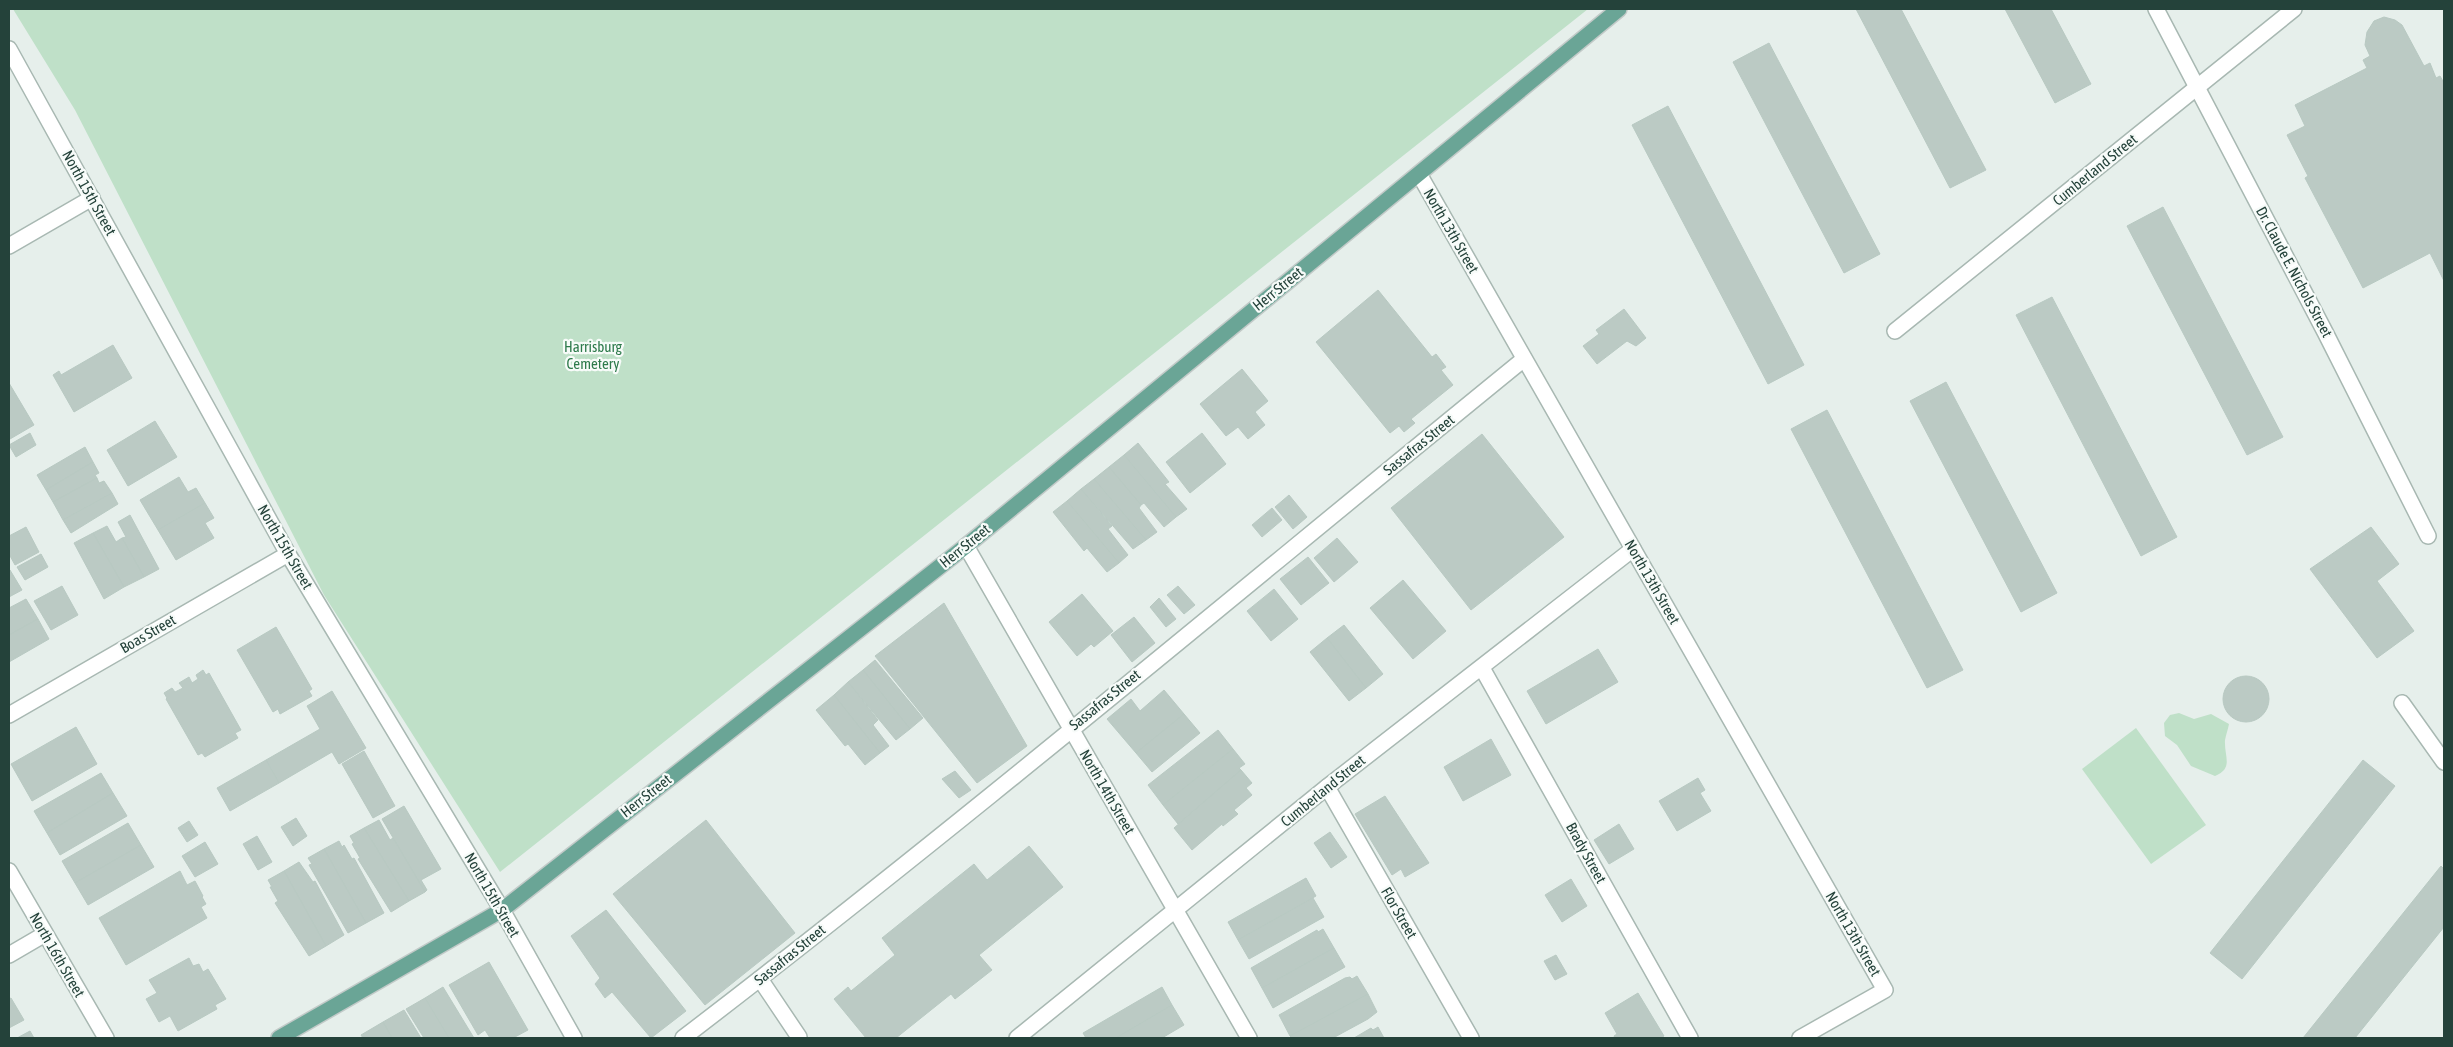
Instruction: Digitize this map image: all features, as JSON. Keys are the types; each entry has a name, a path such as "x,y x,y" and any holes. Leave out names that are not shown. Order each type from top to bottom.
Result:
{"main road":[{"name":"Herr Street","path":"279,1038 502,910 966,546 1619,9"}],"street":[{"name":"Dr. Claude E. Nichols Street","path":"2156,9 2325,332 2428,536"},
{"name":"Cumberland Street","path":"1895,331 2294,9"},
{"name":"North 15th Street","path":"9,49 288,554 502,910 574,1038"},
{"name":"North 13th Street","path":"1419,174 1885,990 1800,1038"},
{"path":"9,246 92,198"},
{"name":"Sassafras Street","path":"683,1038 760,979 1071,728 1524,359"},
{"name":"North 14th Street","path":"966,546 1249,1038"},
{"name":"Cumberland Street","path":"1017,1038 1327,787 1633,549"},
{"name":"Boas Street","path":"9,715 288,554"},
{"name":"Brady Street","path":"1482,668 1690,1038"},
{"path":"2402,703 2444,762"},
{"name":"Flor Street","path":"1327,787 1471,1038"},
{"name":"North 16th Street","path":"9,871 106,1038"},
{"path":"9,955 45,934"},
{"path":"760,979 800,1037"}],"green space":[{"name":"Harrisburg Cemetery","path":"13,9 1588,9 500,872 324,595 75,110"},
{"path":"2179,713 2194,719 2211,714 2229,724 2225,740 2227,761 2221,773 2215,776 2191,766 2177,745 2165,736 2164,723 2170,715"},
{"path":"2136,728 2206,825 2151,864 2082,769"}],"building":[{"path":"1856,9 1901,9 1986,170 1950,188"},
{"path":"2005,9 2051,9 2091,84 2055,103"},
{"path":"2384,17 2395,20 2402,25 2424,66 2430,63 2436,78 2440,76 2444,83 2444,281 2430,253 2363,288 2305,178 2308,176 2287,135 2305,126 2295,105 2367,68 2363,60 2370,56 2365,45 2367,32 2374,21"},
{"path":"1769,43 1880,254 1844,273 1733,62"},
{"path":"1668,106 1804,365 1768,384 1632,125"},
{"path":"2163,207 2283,437 2247,455 2127,226"},
{"path":"1378,290 1432,357 1436,354 1446,367 1441,370 1453,385 1411,419 1415,423 1404,432 1399,426 1390,433 1316,342"},
{"path":"2052,297 2177,537 2141,556 2016,315"},
{"path":"1624,309 1646,338 1636,346 1627,341 1597,364 1583,346 1599,334 1596,330"},
{"path":"113,345 132,378 74,412 53,375 59,371 61,375"},
{"path":"1242,369 1268,401 1255,412 1265,425 1248,439 1238,427 1226,436 1200,404"},
{"path":"1946,382 2057,593 2021,612 1910,401"},
{"path":"9,383 34,425 10,439 9,437"},
{"path":"1827,410 1963,670 1927,688 1791,429"},
{"path":"155,421 177,457 128,486 107,450"},
{"path":"30,433 36,445 16,457 9,445"},
{"path":"1202,433 1226,464 1190,493 1166,462"},
{"path":"1482,434 1564,537 1471,610 1391,508"},
{"path":"1138,443 1169,482 1165,484 1187,509 1176,517 1124,455"},
{"path":"85,447 93,462 46,490 37,475"},
{"path":"1124,455 1176,517 1164,527 1144,503 1141,505 1109,467"},
{"path":"93,462 99,473 95,475 97,478 53,502 46,490"},
{"path":"1109,467 1141,505 1139,508 1157,532 1146,540 1094,479"},
{"path":"179,477 188,492 196,488 205,503 158,530 140,500"},
{"path":"97,478 99,483 104,481 112,493 63,520 53,502"},
{"path":"1094,479 1146,540 1133,549 1081,489"},
{"path":"1081,489 1112,526 1108,529 1128,555 1119,563 1067,501"},
{"path":"112,493 118,504 71,533 63,520"},
{"path":"1289,495 1307,517 1293,529 1275,507"},
{"path":"1067,501 1119,563 1107,572 1087,548 1084,551 1053,512"},
{"path":"205,503 214,518 205,523 214,538 176,560 158,530"},
{"path":"1272,508 1282,520 1262,537 1252,525"},
{"path":"130,515 159,569 144,577 122,538 126,537 118,522"},
{"path":"107,526 116,542 122,538 144,577 124,587 93,533"},
{"path":"26,527 39,552 15,565 9,554 9,536"},
{"path":"2371,527 2399,564 2377,581 2414,631 2377,658 2310,569"},
{"path":"93,533 124,587 104,599 74,543"},
{"path":"1337,538 1358,562 1334,582 1314,558"},
{"path":"41,554 48,567 25,580 17,567"},
{"path":"1308,557 1329,583 1301,605 1280,579"},
{"path":"9,571 22,590 9,597"},
{"path":"1403,580 1446,631 1413,659 1370,608"},
{"path":"62,586 78,615 51,630 34,601"},
{"path":"1178,586 1195,605 1184,614 1167,595"},
{"path":"1274,589 1298,619 1271,641 1247,611"},
{"path":"1082,594 1113,631 1094,647 1091,644 1077,656 1049,622"},
{"path":"1159,598 1176,619 1166,627 1150,607"},
{"path":"26,599 38,619 9,635 9,608"},
{"path":"944,603 1027,746 977,783 875,656"},
{"path":"1134,617 1155,643 1132,662 1111,635"},
{"path":"38,619 49,639 9,662 9,635"},
{"path":"1344,625 1383,674 1366,688 1327,638"},
{"path":"276,627 312,689 309,691 312,696 280,714 278,709 273,712 237,650"},
{"path":"1327,638 1366,688 1349,701 1310,652"},
{"path":"1598,649 1618,682 1546,724 1527,691"},
{"path":"875,660 923,718 910,729 863,670"},
{"path":"203,670 206,675 209,673 241,730 235,733 238,738 205,757 202,753 198,755 164,693 172,688 175,692 183,688 179,683 189,677 192,683 198,679 196,675"},
{"path":"863,670 910,729 896,740 848,682"},
{"path":"2241,676 2251,676 2265,686 2269,699 2265,712 2259,718 2251,722 2241,722 2227,712 2223,704 2223,694 2233,680"},
{"path":"848,682 878,720 873,725 889,746 880,753 834,695"},
{"path":"1164,690 1184,714 1136,753 1107,719 1131,699 1140,711"},
{"path":"332,691 366,748 339,764 332,752 279,783 266,760 320,729 307,706"},
{"path":"834,695 880,753 865,765 848,744 845,746 816,710"},
{"path":"1184,714 1200,733 1152,772 1136,753"},
{"path":"76,727 97,764 32,801 11,764"},
{"path":"1218,730 1233,749 1163,805 1148,785"},
{"path":"1491,739 1511,775 1463,801 1444,767"},
{"path":"1233,749 1245,764 1239,768 1241,770 1178,824 1163,805"},
{"path":"364,751 395,806 373,818 342,764"},
{"path":"266,760 279,783 230,811 217,788"},
{"path":"2363,760 2395,786 2242,979 2210,953"},
{"path":"1241,770 1252,783 1246,788 1252,795 1234,810 1238,814 1223,826 1222,824 1192,850 1174,828"},
{"path":"955,771 971,790 959,798 942,779"},
{"path":"101,773 113,793 47,833 34,811"},
{"path":"1698,778 1705,790 1700,793 1711,811 1677,831 1659,801"},
{"path":"113,793 127,816 60,855 47,833"},
{"path":"1385,796 1429,863 1405,877 1401,869 1392,875 1355,814"},
{"path":"404,806 441,869 421,880 427,890 425,892 382,819"},
{"path":"296,818 307,836 293,846 281,827"},
{"path":"379,820 390,840 393,838 425,892 409,901 364,828"},
{"path":"706,820 795,933 705,1005 613,894"},
{"path":"189,821 198,835 187,842 178,828"},
{"path":"128,823 141,845 75,883 62,861"},
{"path":"1619,824 1634,849 1609,864 1594,840"},
{"path":"364,828 409,901 391,912 358,859 360,858 352,844 354,843 350,836"},
{"path":"1330,832 1347,857 1331,868 1314,843"},
{"path":"257,836 272,862 258,870 243,844"},
{"path":"339,841 342,847 344,845 352,859 354,858 384,913 366,923 324,849"},
{"path":"205,842 218,864 195,877 182,856"},
{"path":"141,845 154,867 88,905 75,883"},
{"path":"1029,846 1063,887 979,955 992,970 955,999 951,994 896,1038 866,1038 834,999 848,987 851,991 895,955 882,938 974,864 987,880"},
{"path":"324,849 366,923 348,933 309,865 312,864 308,858"},
{"path":"299,862 313,882 315,881 344,935 326,946 284,871"},
{"path":"2441,866 2444,869 2444,927 2355,1038 2303,1038"},
{"path":"180,871 187,885 195,881 206,904 201,907 207,918 126,965 99,918"},
{"path":"284,871 326,946 309,956 275,903 278,901 270,887 272,887 268,880"},
{"path":"1306,878 1316,896 1238,940 1228,922"},
{"path":"1571,879 1587,906 1562,922 1545,895"},
{"path":"1313,898 1324,917 1249,959 1238,940"},
{"path":"606,910 686,1011 651,1038 612,992 605,998 595,984 600,978 571,936"},
{"path":"1323,929 1334,948 1262,988 1251,968 1317,930 1318,932"},
{"path":"1334,948 1345,967 1273,1008 1262,988"},
{"path":"1556,955 1567,974 1555,980 1544,961"},
{"path":"189,958 193,966 199,964 203,972 208,969 226,999 215,1005 217,1009 178,1031 170,1016 159,1022 146,999 157,993 149,980"},
{"path":"489,962 528,1030 513,1038 490,1038 485,1030 478,1035 449,985"},
{"path":"1357,976 1368,994 1290,1036 1279,1015 1345,978 1350,977 1352,979"},
{"path":"443,987 474,1038 449,1038 425,998"},
{"path":"1162,987 1172,1005 1116,1038 1086,1038 1083,1033"},
{"path":"1638,993 1664,1036 1661,1038 1615,1038 1614,1036 1617,1034 1605,1013"},
{"path":"1368,994 1377,1012 1333,1038 1292,1038 1290,1036"},
{"path":"11,998 24,1020 9,1028 9,999"},
{"path":"425,998 449,1038 424,1038 406,1009"},
{"path":"1172,1005 1184,1025 1162,1038 1116,1038"},
{"path":"404,1010 421,1038 392,1038 383,1022"},
{"path":"383,1022 392,1038 363,1038 361,1035"},
{"path":"1378,1027 1384,1038 1354,1038 1371,1028 1373,1030"},
{"path":"30,1031 34,1038 17,1038"}]}
